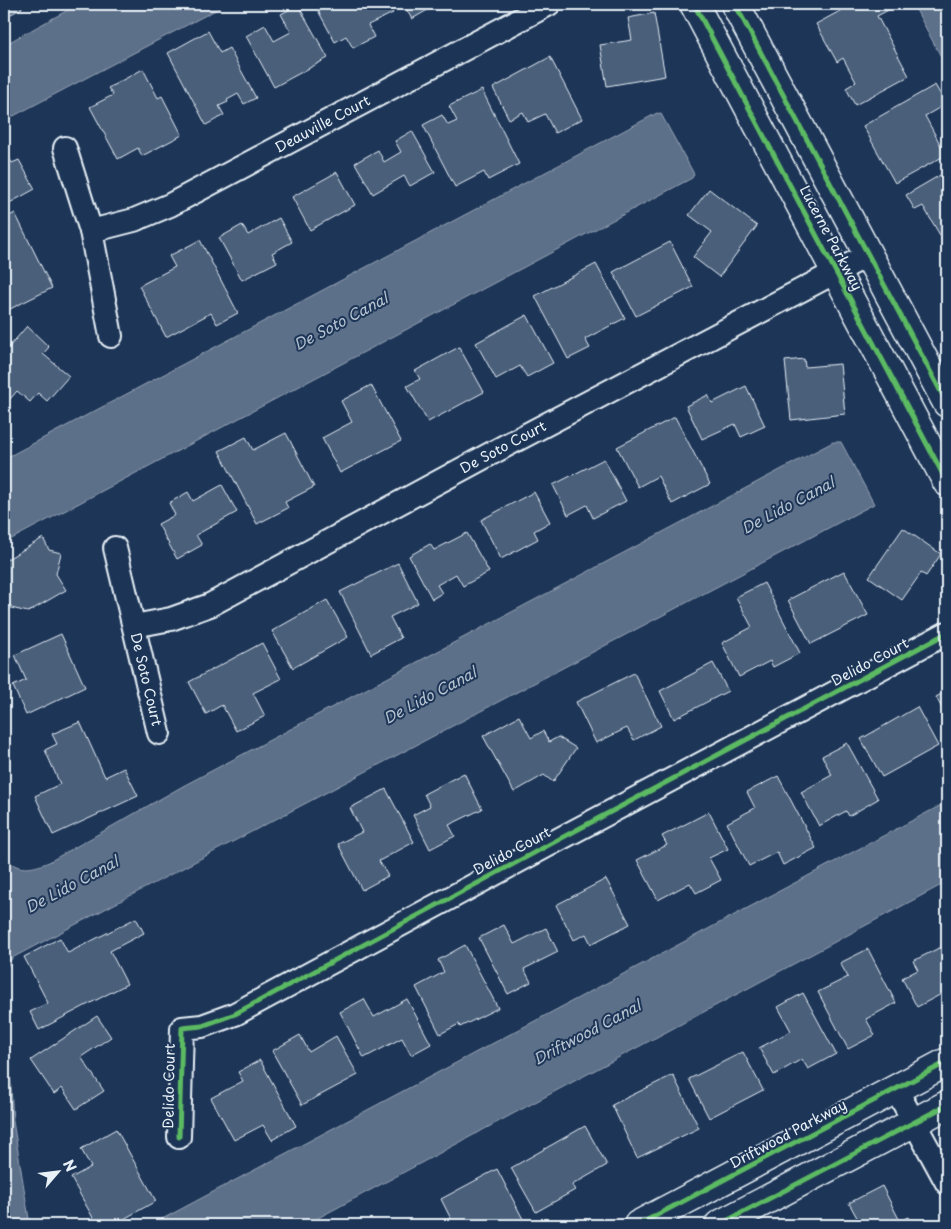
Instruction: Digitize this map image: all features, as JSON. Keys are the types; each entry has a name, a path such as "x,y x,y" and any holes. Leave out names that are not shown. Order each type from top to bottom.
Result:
{"street":[{"name":"Deauville Court","path":"91,231 134,220 170,205 549,4"},
{"name":"Lucerne Parkway","path":"694,4 947,482"},
{"name":"Lucerne Parkway","path":"735,4 947,403"},
{"path":"65,148 91,231 111,336"},
{"name":"De Soto Court","path":"134,626 172,619 210,605 868,254"},
{"name":"De Soto Court","path":"115,548 159,734"},
{"name":"Delido Court","path":"179,1137 182,1028 202,1026 235,1014 947,633"},
{"name":"Driftwood Parkway","path":"638,1225 947,1062"},
{"path":"896,1089 947,1183"},
{"path":"719,1225 947,1104"}],"water":[{"path":"79,4 227,4 4,121 4,45"},
{"path":"913,4 947,4 947,68"},
{"name":"De Soto Canal","path":"657,113 661,114 694,174 692,178 4,543 4,459"},
{"name":"De Lido Canal","path":"833,442 841,442 874,504 12,958 5,970 5,978 13,1121 30,1225 4,1225 4,855 14,865 25,868 49,862 183,786"},
{"name":"Driftwood Canal","path":"947,802 947,882 305,1225 151,1225"}],"building":[{"path":"4,4 20,4 22,8 4,18"},
{"path":"388,4 393,13 368,25 374,37 353,48 346,36 335,42 315,5"},
{"path":"403,4 438,4 412,19"},
{"path":"853,4 890,4 892,8 877,16 909,76 855,105 846,88 856,82 843,58 837,62 816,24"},
{"path":"298,5 328,58 274,87 246,36 265,25 274,41 291,32 281,14"},
{"path":"654,13 665,76 607,86 600,45 632,40 628,18"},
{"path":"208,31 220,53 229,48 256,98 244,104 238,94 219,106 224,115 206,125 168,53"},
{"path":"550,57 582,119 555,133 545,114 528,122 523,112 509,119 493,88"},
{"path":"143,69 158,98 162,96 182,135 142,156 138,148 118,159 90,107 113,95 108,88"},
{"path":"935,85 946,104 925,116 946,155 895,183 863,126"},
{"path":"482,90 519,164 488,180 484,172 455,187 423,125 442,115 448,125 457,121 449,106"},
{"path":"412,131 435,172 410,186 404,176 373,194 355,163 378,150 384,162 401,152 395,141"},
{"path":"4,149 12,163 19,160 35,189 4,206"},
{"path":"947,171 947,240 944,242 923,206 915,210 906,195"},
{"path":"337,172 355,205 310,230 292,197"},
{"path":"709,189 757,226 719,277 693,257 712,232 689,215"},
{"path":"15,213 52,288 4,312 4,219"},
{"path":"279,218 292,242 272,253 277,262 242,280 219,238 242,225 248,235"},
{"path":"200,240 238,313 217,324 211,313 166,337 139,286 175,267 169,256"},
{"path":"670,242 693,287 636,316 613,272"},
{"path":"596,264 625,318 585,339 590,348 568,359 535,296"},
{"path":"527,315 553,363 527,377 520,366 496,379 476,343"},
{"path":"27,326 49,347 43,354 69,376 47,401 38,393 30,402 17,391 4,406 4,353"},
{"path":"459,347 484,392 428,422 407,386 420,379 415,371"},
{"path":"804,359 805,367 840,364 845,414 791,420 785,361"},
{"path":"371,385 401,441 340,473 322,438 352,422 341,401"},
{"path":"746,386 765,426 741,437 735,424 702,439 686,406 708,395 712,403"},
{"path":"675,417 710,484 672,504 658,476 638,487 617,447"},
{"path":"286,433 314,487 285,502 288,508 257,524 219,451 246,437 253,450"},
{"path":"604,459 626,501 593,518 587,505 568,515 553,485"},
{"path":"222,485 237,512 196,535 202,545 177,559 158,524 175,515 169,503 188,492 193,501"},
{"path":"534,492 550,522 534,531 538,539 501,559 481,520"},
{"path":"903,528 941,554 926,576 921,573 902,600 869,577"},
{"path":"467,533 489,572 463,586 456,574 437,585 442,593 432,599 409,556 430,544 434,550"},
{"path":"43,538 49,550 61,553 56,574 66,590 28,612 11,608 12,606 5,603 4,600 4,561"},
{"path":"398,563 418,603 390,617 401,638 371,654 340,592"},
{"path":"844,571 868,615 811,644 788,600"},
{"path":"764,583 800,653 773,667 770,661 739,677 722,643 752,627 736,597"},
{"path":"327,600 348,637 293,668 272,631"},
{"path":"61,634 85,687 26,715 13,686 26,680 15,655"},
{"path":"262,643 281,679 253,693 265,716 236,731 222,705 206,714 189,682"},
{"path":"713,663 728,691 674,719 660,691"},
{"path":"634,673 661,726 634,740 627,728 596,743 576,702"},
{"path":"947,691 947,718 936,697"},
{"path":"917,707 938,746 882,777 861,739"},
{"path":"519,716 531,738 543,731 549,742 558,737 576,748 553,782 544,775 514,792 483,736"},
{"path":"80,722 105,777 124,768 138,796 53,835 35,796 60,784 45,750 57,744 52,734"},
{"path":"847,743 878,799 849,816 846,811 819,826 801,792 832,775 822,756"},
{"path":"464,773 482,809 449,825 455,836 430,849 413,815 430,806 424,794"},
{"path":"778,776 816,848 783,865 777,852 749,866 727,823 755,808 747,792"},
{"path":"386,789 414,842 379,861 388,876 362,890 338,844 362,832 350,808"},
{"path":"709,812 728,849 709,858 721,880 696,893 690,883 658,900 637,860 667,845 662,836"},
{"path":"606,879 630,924 591,944 586,934 574,940 556,905"},
{"path":"136,918 144,933 110,951 127,984 39,1030 30,1012 48,1003 24,957 60,938 68,953"},
{"path":"504,925 514,944 546,928 558,952 524,969 531,982 508,994 479,938"},
{"path":"947,944 947,991 917,1007 902,978 918,970 913,961"},
{"path":"465,945 498,1008 460,1027 459,1024 440,1034 416,987 444,972 438,960"},
{"path":"868,949 896,1003 866,1019 875,1035 848,1049 818,992 848,977 840,963"},
{"path":"803,993 836,1054 808,1069 802,1059 774,1075 759,1048 791,1031 778,1007"},
{"path":"364,999 374,1017 407,999 431,1044 411,1055 402,1038 364,1058 340,1012"},
{"path":"97,1016 111,1037 81,1057 104,1091 76,1109 62,1088 54,1094 31,1060"},
{"path":"300,1035 309,1052 336,1036 358,1075 302,1105 272,1051"},
{"path":"743,1052 763,1090 709,1118 689,1079"},
{"path":"260,1060 296,1126 272,1140 263,1125 234,1140 211,1098 243,1081 238,1072"},
{"path":"673,1075 699,1128 637,1158 612,1105"},
{"path":"585,1126 607,1165 572,1185 575,1190 536,1212 511,1168"},
{"path":"116,1129 156,1201 113,1225 97,1225 71,1178 91,1167 81,1149"},
{"path":"497,1169 524,1221 516,1225 454,1225 441,1199"},
{"path":"882,1186 900,1221 909,1217 914,1225 861,1225 849,1203"}],"cycle path":[{"path":"694,4 947,482"},
{"path":"735,4 947,403"},
{"path":"179,1137 182,1028 202,1026 235,1014 947,633"},
{"path":"638,1225 947,1062"},
{"path":"719,1225 947,1105"}]}
